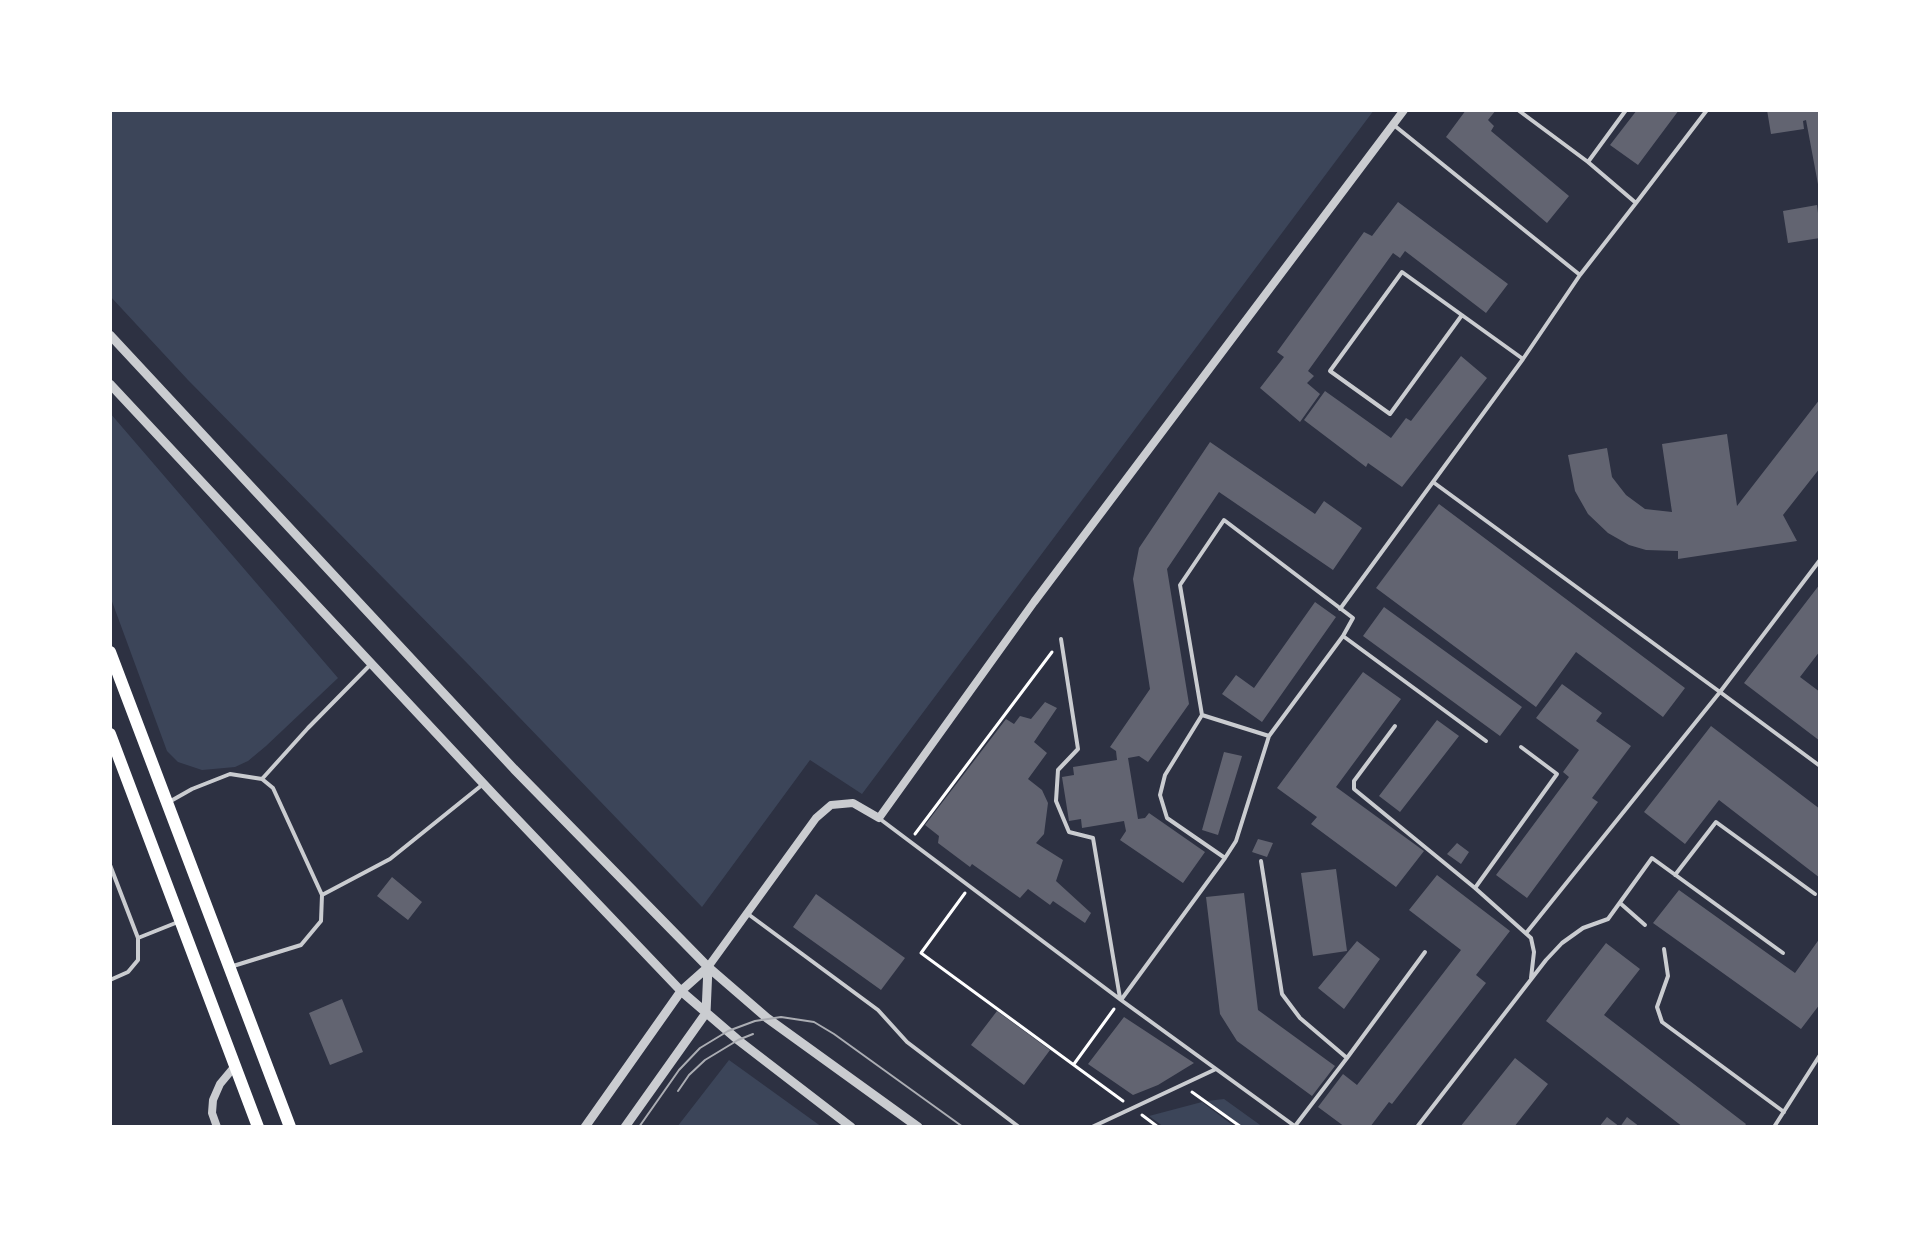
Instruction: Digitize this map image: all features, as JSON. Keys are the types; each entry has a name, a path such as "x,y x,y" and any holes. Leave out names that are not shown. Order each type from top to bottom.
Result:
{"highway":[{"path":"110,652 290,1127"},
{"path":"110,734 258,1127"}],"street":[{"path":"585,1127 681,991 708,967 816,818 831,805 853,803 879,818 1034,602 1404,110"},
{"path":"110,335 514,769 708,967 767,1018 918,1127"},
{"path":"110,384 681,991 851,1127"},
{"path":"625,1127 706,1013 708,967"},
{"path":"217,1127 212,1113 213,1100 220,1084 235,1066"}],"lane":[{"path":"1518,110 1588,162 1636,203"},
{"path":"1588,162 1626,110"},
{"path":"1340,609 1523,359 1580,275 1707,110"},
{"path":"1393,125 1580,275"},
{"path":"1462,315 1390,414 1330,371 1402,272 1462,315 1523,359"},
{"path":"1433,482 1820,766"},
{"path":"1121,1000 1225,858 1236,841 1269,736 1353,618 1224,520 1180,585 1202,715 1165,775 1160,795 1167,818 1225,858"},
{"path":"1527,932 1720,692 1820,560"},
{"path":"1343,636 1486,741"},
{"path":"1061,639 1078,749 1058,770 1056,801 1069,832 1093,838 1121,1000"},
{"path":"262,779 357,675 372,663"},
{"path":"1202,715 1269,736"},
{"path":"1395,726 1354,781 1354,789 1527,932 1534,952 1531,980"},
{"path":"1475,888 1557,774 1521,747"},
{"path":"167,803 230,774 262,779 273,788 322,895 321,921 301,945 228,968"},
{"path":"322,895 390,859 483,784"},
{"path":"879,818 1295,1126 1425,952"},
{"path":"1674,875 1716,822 1815,894"},
{"path":"1417,1127 1562,943 1583,928 1608,919 1652,858 1783,953"},
{"path":"1261,861 1282,994 1300,1018 1347,1058"},
{"path":"110,865 138,938 138,960 128,972 110,980"},
{"path":"1620,903 1645,925"},
{"path":"746,912 878,1010 907,1042 1019,1127"},
{"path":"138,938 180,921"},
{"path":"1664,949 1668,976 1657,1007 1662,1022 1784,1112"},
{"path":"1774,1127 1819,1057"},
{"path":"1092,1127 1216,1069"}],"path":[{"path":"915,834 1061,639"},
{"path":"969,887 921,953 1158,1127"},
{"path":"1074,1064 1121,1000"},
{"path":"1182,1085 1241,1127"}],"shaded area":[{"path":"110,110 1374,110 862,794 810,760 702,907 188,380 110,296"},
{"path":"110,413 338,678 266,746 235,767 202,770 178,762 167,751 110,596"},
{"path":"729,1060 822,1127 677,1127"},
{"path":"1224,1099 1263,1127 1243,1127 1207,1101"},
{"path":"1202,1102 1235,1127 1164,1127 1149,1116"}],"building":[{"path":"1466,110 1496,110 1488,120 1494,126 1491,131 1569,196 1547,223 1446,137"},
{"path":"1637,110 1679,110 1638,165 1610,145"},
{"path":"1767,110 1820,110 1820,195 1806,120 1803,121 1804,129 1771,134"},
{"path":"1398,202 1508,284 1486,313 1405,251 1400,258 1393,253 1308,371 1314,376 1307,383 1320,394 1300,422 1260,388 1284,357 1277,352 1364,232 1372,236"},
{"path":"1817,205 1820,238 1788,243 1783,211"},
{"path":"1461,356 1487,378 1402,487 1368,463 1366,467 1304,420 1325,391 1391,438 1406,418 1411,421"},
{"path":"1820,399 1820,468 1783,515 1797,541 1678,559 1678,551 1646,550 1608,533 1588,514 1575,491 1568,455 1607,448 1612,477 1626,495 1645,509 1672,512 1662,444 1727,434 1737,506"},
{"path":"1210,442 1315,514 1324,501 1362,528 1333,570 1219,492 1167,569 1189,704 1148,762 1139,756 1128,758 1138,819 1145,818 1149,813 1205,852 1183,883 1120,840 1126,831 1124,821 1082,828 1081,819 1069,821 1062,777 1074,775 1073,767 1117,760 1116,751 1110,747 1150,689 1133,579 1139,548"},
{"path":"1439,504 1685,688 1663,717 1576,652 1536,707 1376,588"},
{"path":"1820,584 1820,651 1800,677 1820,692 1820,741 1744,683"},
{"path":"1315,602 1336,617 1262,722 1222,694 1236,675 1254,688"},
{"path":"1384,607 1522,707 1500,736 1363,636"},
{"path":"1363,672 1401,699 1336,787 1424,851 1396,887 1311,824 1317,817 1277,788"},
{"path":"1562,684 1602,713 1596,721 1631,746 1592,798 1598,802 1527,898 1496,875 1569,777 1563,772 1579,750 1536,718"},
{"path":"1045,702 1057,708 1034,742 1047,753 1028,779 1042,790 1048,803 1044,834 1036,843 1063,860 1056,881 1091,913 1085,923 1053,901 1050,905 1028,889 1020,898 938,843 939,836 925,825 1006,719 1014,724 1020,716 1031,719"},
{"path":"1437,720 1459,736 1400,812 1379,796"},
{"path":"1711,726 1820,809 1820,878 1719,800 1685,844 1644,812"},
{"path":"1224,752 1242,756 1218,835 1202,830"},
{"path":"1258,839 1273,843 1267,857 1252,852"},
{"path":"1457,843 1469,852 1461,864 1447,854"},
{"path":"1336,869 1347,951 1313,956 1301,873"},
{"path":"1437,875 1510,931 1476,975 1486,983 1392,1104 1389,1102 1370,1127 1345,1127 1318,1107 1343,1074 1357,1085 1461,950 1409,910"},
{"path":"392,877 422,902 408,920 377,896"},
{"path":"1679,890 1795,973 1820,938 1820,1004 1801,1029 1653,923"},
{"path":"1244,893 1258,1010 1335,1066 1312,1096 1237,1041 1220,1014 1206,897"},
{"path":"816,894 905,958 881,990 793,927"},
{"path":"1357,941 1380,959 1344,1009 1318,988"},
{"path":"1606,943 1640,969 1604,1015 1746,1124 1744,1127 1683,1127 1546,1021"},
{"path":"342,999 363,1052 330,1065 309,1013"},
{"path":"997,1011 1050,1050 1024,1085 971,1045"},
{"path":"1124,1017 1194,1063 1158,1085 1133,1095 1088,1064"},
{"path":"1515,1058 1548,1084 1514,1127 1460,1127"},
{"path":"1607,1117 1620,1127 1599,1127"},
{"path":"1627,1117 1640,1127 1620,1127"}],"tram line":[{"path":"639,1127 679,1070 700,1048 728,1031 755,1021 781,1017 814,1022 834,1034 963,1127"},
{"path":"678,1091 705,1060 753,1034"}]}
